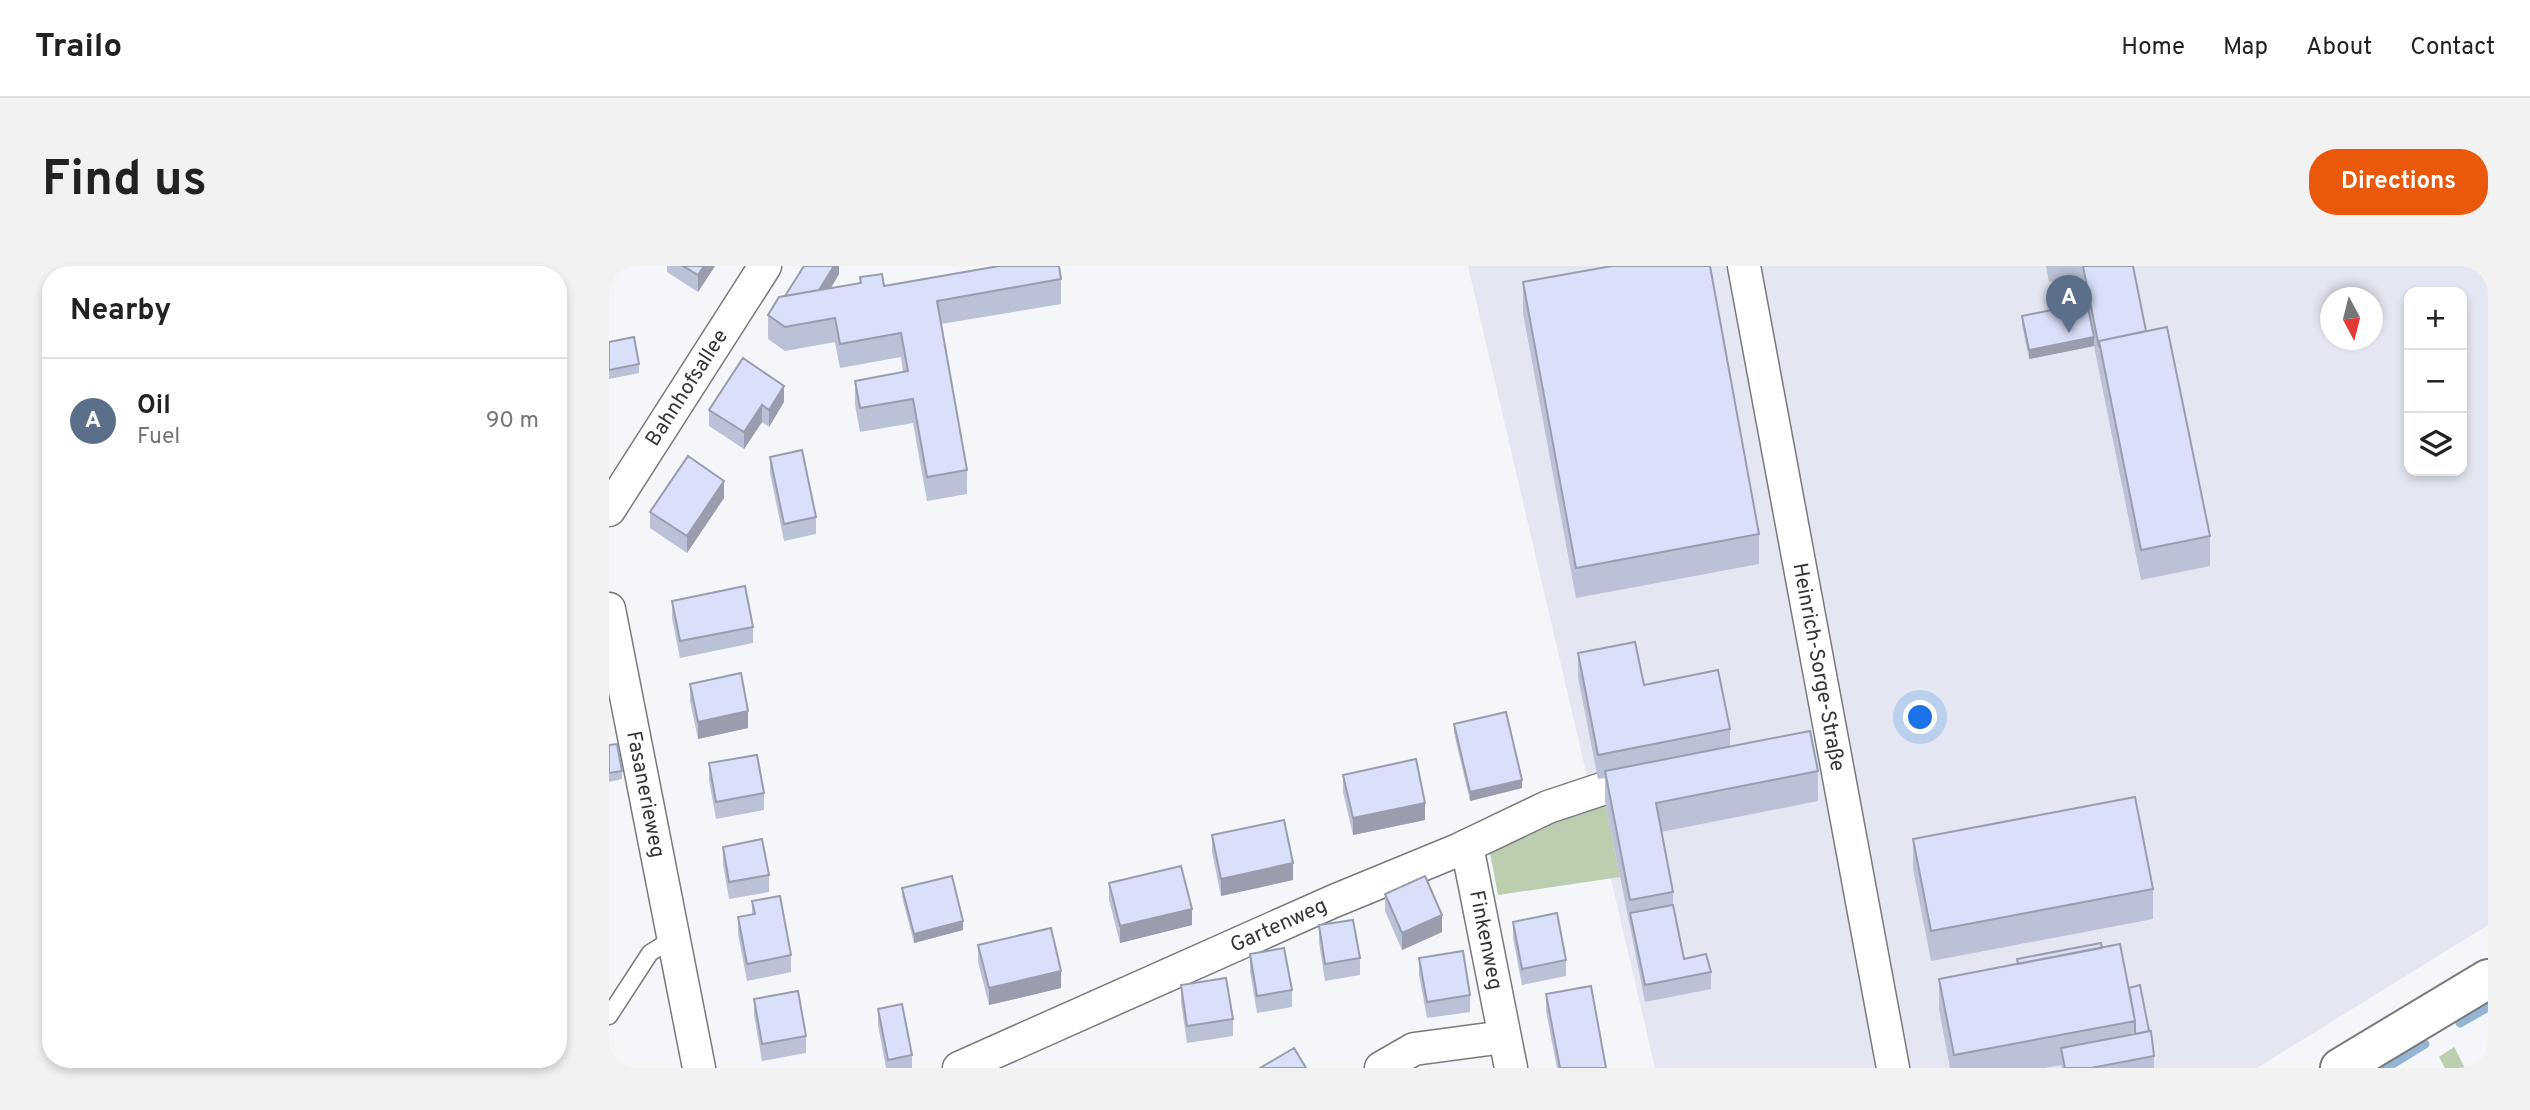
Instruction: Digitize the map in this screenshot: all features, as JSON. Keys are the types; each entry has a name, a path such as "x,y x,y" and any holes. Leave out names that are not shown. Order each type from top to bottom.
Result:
{"street":[{"name":"Bahnhofsallee","path":"609,510 765,266"},
{"name":"Heinrich-Sorge-Straße","path":"1744,266 1892,1068"},
{"name":"Fasanerieweg","path":"609,609 699,1068"},
{"name":"Gartenweg","path":"959,1068 1334,901 1467,846 1548,807 1602,789"},
{"name":"Finkenweg","path":"1467,846 1511,1068"},
{"path":"2340,1068 2488,979"},
{"path":"1381,1068 1414,1049 1504,1037"}],"lane":[{"path":"609,1016 650,953 674,938"}],"shaded area":[{"path":"1468,266 2488,266 2488,925 2257,1068 1655,1068"}],"green space":[{"path":"1605,801 1620,877 1498,895 1489,848"},
{"path":"2454,1047 2465,1068 2445,1068 2439,1057"}],"building":[{"path":"683,266 704,266 698,275"},
{"path":"804,266 834,266 819,290 785,296"},
{"path":"999,266 1059,266 1061,279 937,301 967,470 927,477 913,399 860,408 855,381 908,371 901,333 840,344 835,318 785,327 768,315 779,297 861,283 860,277 882,274 884,286"},
{"path":"1612,266 1710,266 1759,534 1576,568 1523,282"},
{"path":"2083,266 2133,266 2146,331 2099,341 2099,347"},
{"path":"2087,303 2094,337 2029,350 2022,316"},
{"path":"2167,327 2210,536 2141,550 2099,341"},
{"path":"634,337 639,364 609,370 609,342"},
{"path":"743,358 784,386 769,410 762,405 744,432 709,410"},
{"path":"802,450 816,517 784,524 770,457"},
{"path":"688,456 724,481 687,536 650,512"},
{"path":"745,586 753,627 680,641 672,601"},
{"path":"1635,642 1644,685 1718,670 1730,729 1598,755 1578,653"},
{"path":"741,673 748,711 698,722 690,684"},
{"path":"1506,712 1522,780 1470,792 1454,724"},
{"path":"1810,731 1818,771 1656,803 1673,892 1630,900 1605,771"},
{"path":"617,744 622,771 609,773 609,745"},
{"path":"757,755 764,793 716,802 709,763"},
{"path":"1416,759 1425,803 1353,818 1343,775"},
{"path":"2135,797 2153,889 1931,931 1913,839"},
{"path":"1284,820 1293,863 1221,879 1212,835"},
{"path":"762,839 769,875 729,882 723,847"},
{"path":"1181,866 1192,909 1120,926 1109,883"},
{"path":"952,876 963,921 914,934 902,888"},
{"path":"1425,876 1442,915 1402,933 1385,894"},
{"path":"780,896 791,955 747,964 738,917 755,914 752,901"},
{"path":"1673,905 1684,959 1706,954 1711,972 1645,985 1630,913"},
{"path":"1557,913 1566,960 1522,969 1513,922"},
{"path":"1353,920 1360,958 1325,964 1319,925"},
{"path":"1051,928 1061,971 989,988 978,945"},
{"path":"2101,943 2102,948 2018,964 2017,959"},
{"path":"2120,944 2135,1021 1954,1055 1939,979"},
{"path":"1284,948 1292,990 1257,996 1250,954"},
{"path":"1463,951 1470,995 1427,1002 1419,958"},
{"path":"1226,978 1233,1019 1187,1026 1181,985"},
{"path":"2140,985 2149,1031 2135,1034 2129,988"},
{"path":"1591,986 1606,1068 1560,1068 1546,994"},
{"path":"798,991 806,1036 762,1044 754,999"},
{"path":"902,1004 912,1055 888,1060 878,1009"},
{"path":"2151,1031 2154,1056 2091,1068 2065,1068 2061,1048"},
{"path":"1294,1048 1306,1068 1260,1068"}],"waterway":[{"path":"2460,1023 2488,1007"},
{"path":"2386,1068 2425,1044"}],"place":[{"name":"Oil","path":"2069,333"}]}
